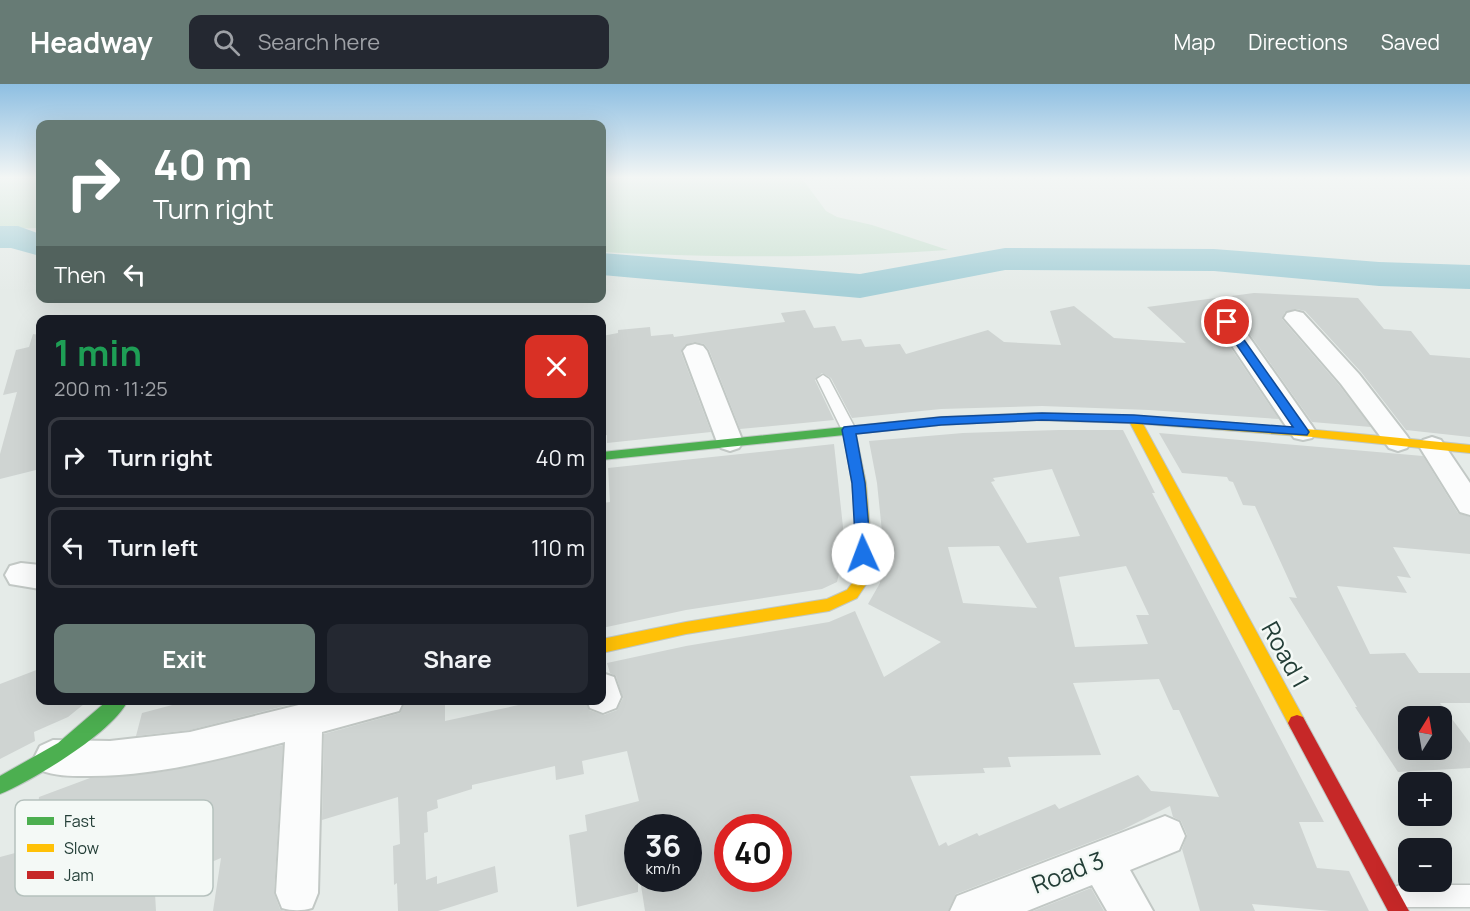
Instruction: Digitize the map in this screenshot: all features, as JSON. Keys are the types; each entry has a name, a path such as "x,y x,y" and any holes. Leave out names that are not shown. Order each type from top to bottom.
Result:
{"street":[{"path":"1294,318 1350,379 1398,442"},
{"path":"1227,322 1303,432"},
{"path":"695,351 730,442"},
{"path":"606,456 995,417 1134,419 1303,432 1470,449"},
{"name":"Road 1","path":"1134,419 1395,904"},
{"path":"606,645 686,628 829,605 852,594 860,583 864,541 859,483 849,430"},
{"path":"1432,446 1470,505"},
{"path":"0,785 53,758 81,740 115,705"},
{"path":"53,758 142,757 190,749 366,705"},
{"path":"297,893 304,721"},
{"name":"Road 3","path":"984,909 1165,836"},
{"path":"1100,861 1131,911"}],"lane":[{"path":"823,379 849,430"},
{"path":"1395,904 1470,896"}],"green space":[{"path":"0,216 36,216 36,228 0,229"},
{"path":"606,216 834,216 872,225 948,250 861,255 688,255 606,252"}],"building":[{"path":"1254,293 1358,298 1384,329 1411,331 1430,355 1470,358 1470,437 1406,430 1361,372 1305,311 1296,309 1285,312 1282,319 1339,385 1371,427 1312,422 1237,316 1226,313 1217,316 1214,323 1279,419 1149,410 1042,406 941,409 852,418 831,378 822,373 815,380 834,420 740,429 709,350 704,344 694,342 685,345 681,352 711,432 607,443 606,335 618,333 618,330 650,327 651,336 673,334 674,337 785,322 781,313 805,310 814,328 835,326 842,341 861,339 865,347 900,344 906,354 988,330 1004,342 1061,345 1050,311 1074,306 1114,338 1186,343 1147,307"},
{"path":"33,334 36,334 36,470 0,479 0,454 17,392 3,395 16,350 29,347"},
{"path":"1123,430 1155,493 1152,493 1324,822 1299,822 1317,868 1349,871 1369,911 1331,911 1252,904 1255,911 1200,911 1182,849 1187,835 1181,821 1173,817 1170,806 1122,830 956,894 948,911 645,911 642,892 702,892 702,814 624,814 624,892 638,892 577,907 569,835 587,831 585,815 639,801 627,751 582,761 584,774 556,780 555,766 472,785 472,789 437,800 438,808 427,812 428,832 424,833 426,880 437,876 437,884 495,866 498,892 438,911 398,911 397,883 394,885 393,846 400,844 398,797 322,820 324,734 400,713 404,705 445,705 445,721 519,705 587,705 589,710 604,715 617,710 623,698 616,676 610,673 607,663 686,646 829,622 855,611 884,677 941,642 868,604 880,583 883,541 877,483 869,441 963,433","holes":["1052,469 1080,536 1027,543 991,482 995,481 993,478","999,546 1037,608 963,603 948,547","1126,566 1149,615 1136,615 1148,644 1075,647 1059,577","1159,679 1173,710 1179,710 1219,797 1151,791 1138,775 1059,809 1055,804 979,836 977,833 948,846 946,842 939,846 910,776 985,773 983,768 1011,767 1008,757 1101,755 1073,683"]},
{"path":"1159,433 1423,456 1458,513 1470,517 1470,554 1393,547 1411,578 1397,576 1407,593 1337,586 1370,654 1405,653 1419,673 1470,673 1470,703 1440,703 1442,706 1398,706 1398,760 1452,760 1452,719 1470,743 1470,768 1398,772 1355,707 1357,707 1289,597 1297,598 1255,506 1243,505 1233,482 1227,477 1182,473"},
{"path":"834,444 843,527 842,561 837,582 822,589 686,610 606,627 606,502 610,502 608,468"},
{"path":"36,670 36,705 83,705 68,717 34,732 35,741 0,759 0,684"},
{"path":"172,705 288,705 190,730 136,736 142,713"},
{"path":"283,745 274,893 280,909 284,911 213,911 221,858 213,861 213,800 39,800 39,797 90,778 161,772"},
{"path":"15,853 15,896 155,896 156,911 0,911 0,857"},
{"path":"1091,888 1104,911 1033,911"}],"waterway":[{"path":"0,237 18,237 36,244"},
{"path":"606,264 860,286 1005,259 1214,260 1379,274 1470,277"}],"traffic: fast":[{"path":"606,456 941,421 1033,417"},
{"path":"0,785 33,768 79,738 115,705"}],"traffic: slow":[{"path":"1033,417 1134,419 1313,433 1470,449"},
{"path":"1134,419 1297,723"},
{"path":"606,645 686,628 829,605 852,594 860,583 864,541 859,483 849,430"}],"traffic: jam":[{"path":"1297,723 1399,911"}],"route":[{"path":"863,554 859,483 849,430 995,417 1042,417 1134,419 1303,432 1227,322"}]}
